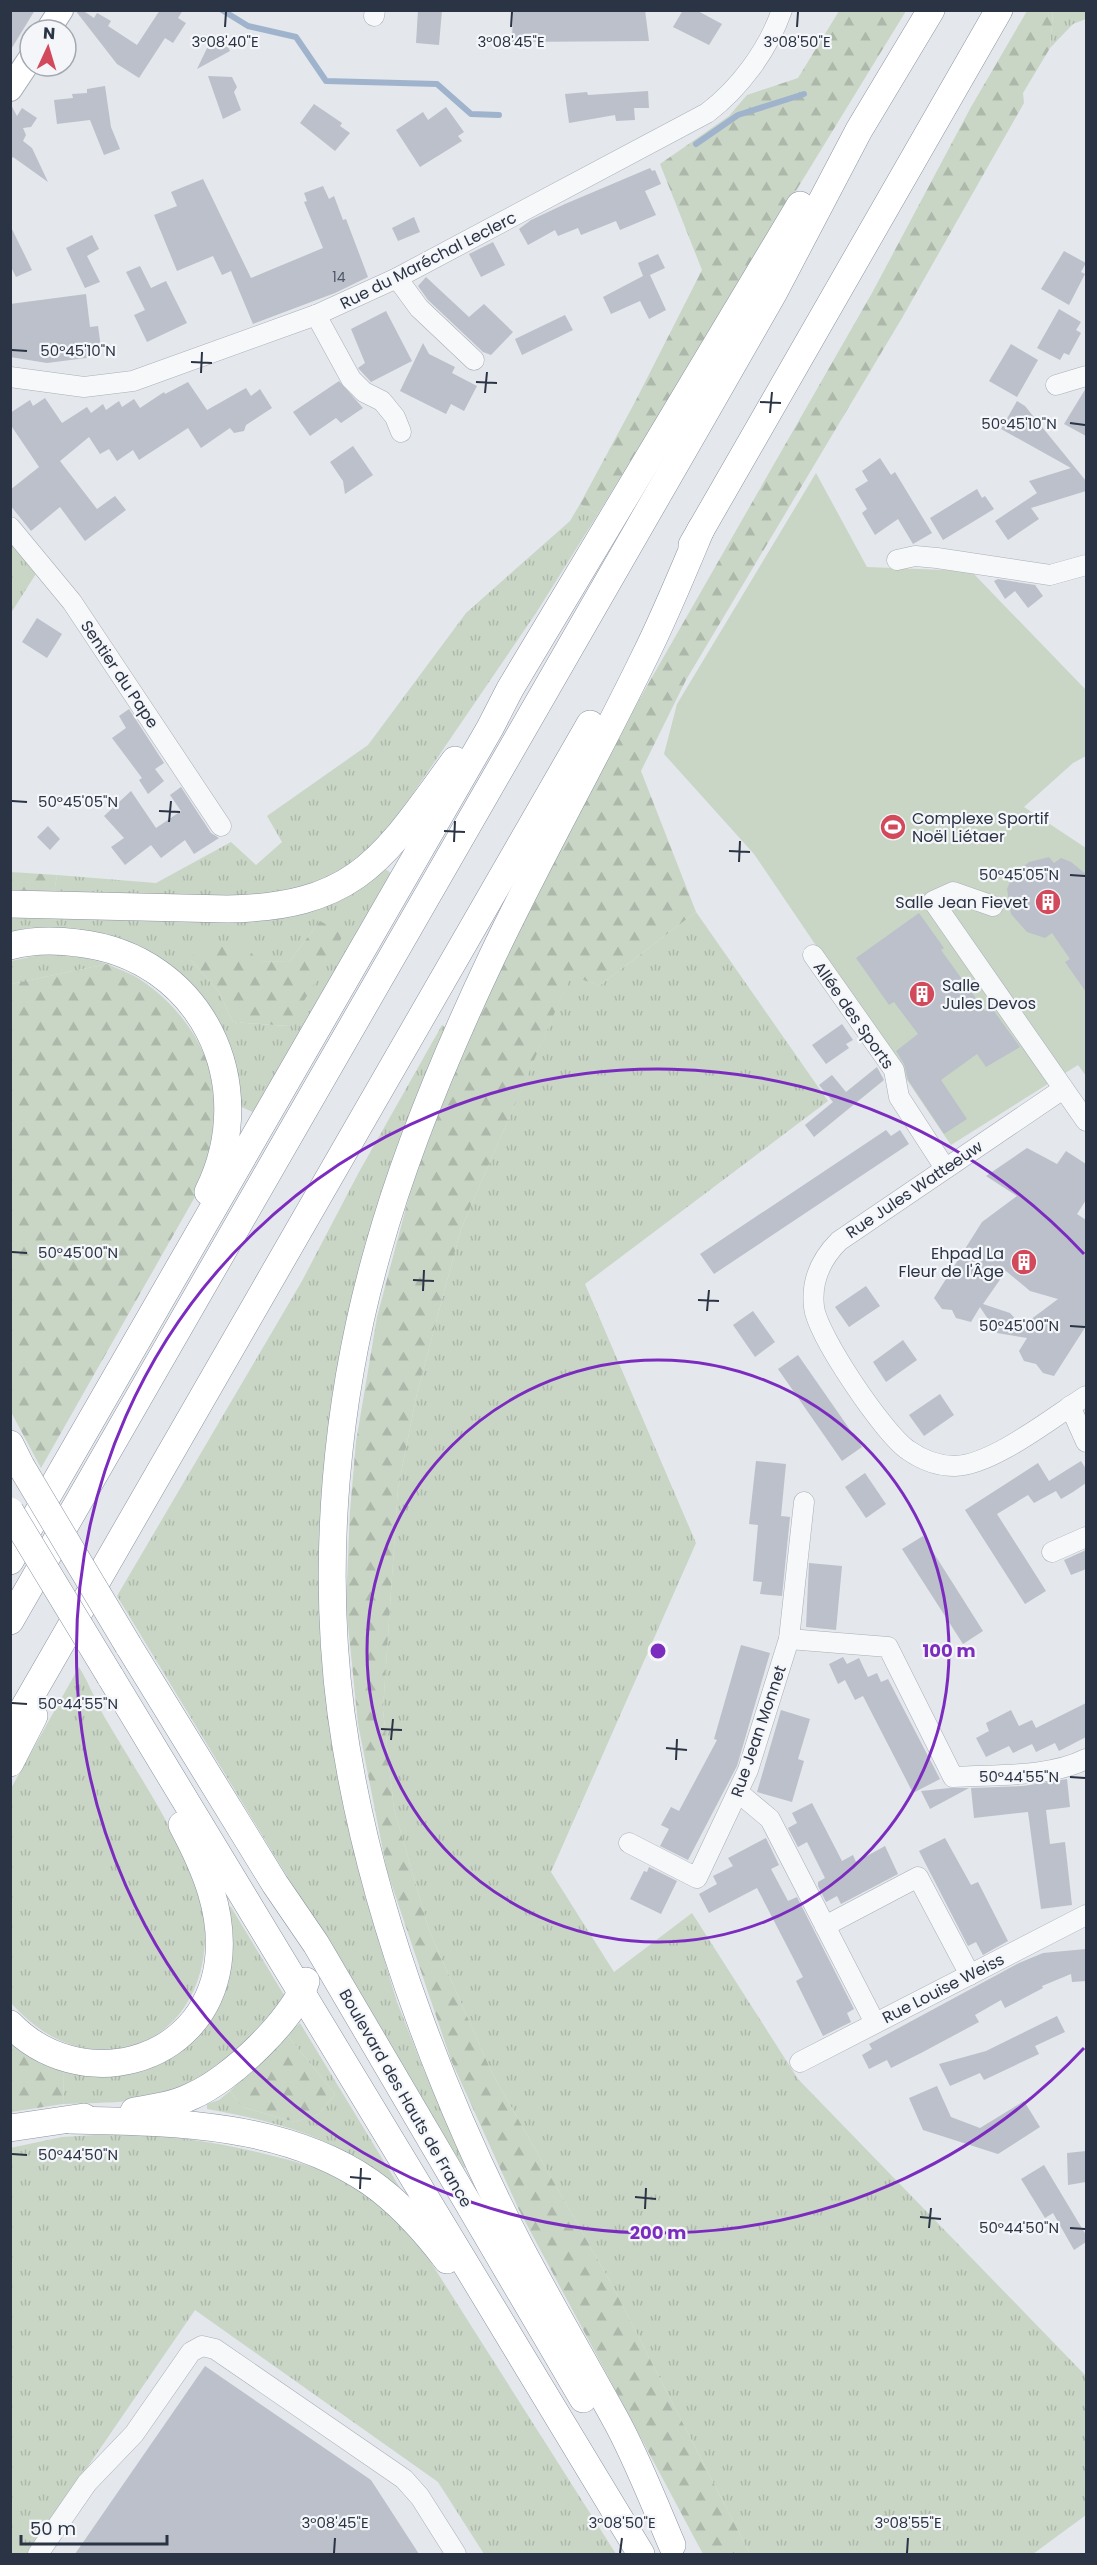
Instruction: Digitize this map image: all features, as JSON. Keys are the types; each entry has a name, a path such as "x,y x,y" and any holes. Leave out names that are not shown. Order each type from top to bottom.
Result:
{"highway":[{"path":"10,1621 702,418 774,292 859,130 931,10"},
{"path":"10,1732 999,10"},
{"path":"10,1561 490,728 510,688 834,149 859,130"},
{"path":"675,2550 620,2427 516,2239 457,2112 417,2013 382,1902 350,1771 338,1680 334,1580 340,1446 352,1371 376,1256 405,1163 440,1075 491,959 641,664 701,529"},
{"path":"10,904 256,909 303,902 325,894 368,868 387,849 457,756 492,702 510,688"},
{"path":"10,946 39,941 92,945 116,951 158,972 180,990 196,1008 218,1049 224,1072 229,1118 221,1162 90,1423"},
{"name":"Boulevard des Hauts de France","path":"14,1453 128,1645 275,1884 316,1944 526,2304 675,2550"},
{"name":"Boulevard des Hauts de France","path":"10,1511 641,2554"},
{"path":"10,1763 32,1722 47,1669"},
{"path":"10,2024 33,2044 72,2061 97,2064 128,2061 151,2054 179,2036 198,2013 214,1979 219,1940 212,1890 190,1840 124,1725 110,1676"},
{"path":"10,2128 154,2108 181,2101 201,2092 234,2069 292,2010 302,1994 307,1968 304,1948 275,1884"},
{"path":"69,2120 175,2124 224,2129 286,2144 343,2166 383,2192 408,2214 501,2322"}],"street":[{"name":"Rue du Maréchal Leclerc","path":"10,377 84,387 133,381 316,315 397,278 707,113 728,96 751,68 775,27 782,10"},
{"path":"397,278 419,308 474,360"},
{"path":"316,315 351,379 364,392 382,401 395,417 401,432"},
{"path":"1056,386 1086,376"},
{"name":"Sentier du Pape","path":"10,527 72,602 220,826"},
{"path":"897,560 915,556 937,558 1050,575 1086,565"},
{"path":"993,906 953,892 933,901 1086,1120"},
{"name":"Allée des Sports","path":"813,955 894,1070 899,1097 945,1168"},
{"name":"Rue Jules Watteeuw","path":"1063,1089 847,1234 831,1248 814,1284 814,1306 819,1327 888,1431 907,1450 929,1462 954,1466 987,1459 1078,1401"},
{"path":"1078,1401 1086,1442"},
{"name":"Rue Jean Monnet","path":"629,1843 697,1878 738,1793 789,1639 804,1502"},
{"path":"1052,1552 1086,1537"},
{"path":"789,1639 888,1647 953,1777 1054,1770 1086,1759"},
{"path":"738,1793 770,1820 875,2023"},
{"path":"825,1926 918,1877 969,1975"},
{"name":"Rue Louise Weiss","path":"800,2062 1086,1915"},
{"path":"38,2554 87,2482 125,2446 191,2352 202,2346 215,2349 404,2479 420,2497 456,2554"}],"green space":[{"path":"839,11 906,11 598,514 580,504 702,270 660,164 729,116 747,95 798,78"},
{"path":"1027,11 1053,11 1050,48 1023,93 1024,103 902,318 686,680 641,771 696,912 599,986 571,975 461,1229 417,1393 398,1488 383,1710 394,1809 429,1930 492,2073 612,2285 750,2554 703,2554 519,2210 451,2060 387,1871 358,1724 346,1605 356,1442 377,1317 412,1185 453,1074 500,966 584,796 872,293 971,107"},
{"path":"1053,11 1086,11 1086,19 1073,24 1050,48"},
{"name":"Complexe Sportif Noël Liétaer","path":"816,473 867,567 971,571 1086,690 1086,756 1073,763 1024,807 1086,848 1086,1076 1078,1065 951,1145 754,854 664,754 677,704"},
{"path":"580,504 598,514 536,613 382,839 354,862 322,881 297,890 265,895 192,899 54,893 57,875 156,883 231,842 256,865 282,842 267,816 368,745 466,613 570,521"},
{"path":"10,537 39,569 11,613 10,613"},
{"path":"384,868 392,874 255,1113 237,1105 168,969 11,937 11,913 212,918","holes":["320,921 288,1026 233,1022 219,992 191,960 289,962"]},
{"path":"11,872 57,875 54,893 11,891"},
{"path":"696,912 828,1101 585,1284 696,1543 551,1872 614,1972 692,1913 798,2079 1086,2376 1086,2515 1033,2554 750,2554 612,2285 492,2073 429,1930 394,1809 383,1710 398,1488 417,1393 461,1229 571,974 599,986"},
{"path":"320,921 344,934 289,1026 233,1022 219,992 191,960 198,946 244,944 258,961 289,962"},
{"path":"39,955 76,955 107,964 11,984 11,961"},
{"path":"107,964 129,973 161,995 192,1032 211,1075 216,1098 217,1123 214,1148 200,1188 41,1468 11,1412 11,984"},
{"path":"442,1025 446,1028 396,1151 363,1254 346,1331 330,1726 346,1817 365,1895 397,2002 423,2068 468,2166 464,2168 117,1596 302,1281 359,1172"},
{"path":"79,1667 104,1716 173,1834 194,1879 205,1924 205,1948 201,1971 193,1992 181,2012 166,2028 146,2040 123,2048 106,2050 75,2046 61,2041 35,2025 11,2003 10,1790"},
{"path":"227,1906 231,1907 287,2000 246,2044 223,2064 183,2089 132,2101 63,2104 64,2071 99,2076 185,2046"},
{"path":"300,2023 400,2188 397,2190 352,2156 318,2139 245,2116 207,2109 207,2104 219,2100 230,2091 242,2107 295,2122 319,2114 335,2094 287,2035"},
{"path":"287,2035 335,2094 319,2114 295,2122 242,2107 230,2091"},
{"path":"10,2039 64,2071 63,2104 11,2112"},
{"path":"127,2133 209,2142 297,2162 346,2181 382,2207 423,2250 616,2554 484,2554 438,2482 195,2310 28,2554 11,2554 10,2148 62,2137"}],"building":[{"path":"10,10 35,10 30,18 18,18 18,38 10,51"},
{"path":"75,10 82,10 94,18 97,13 111,21 108,26 137,45 160,10 183,10 178,18 186,23 173,43 165,38 139,78 117,64"},
{"path":"418,10 442,10 439,45 416,43"},
{"path":"645,10 649,41 512,42 513,11"},
{"path":"683,10 696,10 722,24 709,45 673,27"},
{"path":"223,37 230,51 197,69 209,44"},
{"path":"208,76 232,77 237,87 234,92 241,110 223,119"},
{"path":"105,86 111,127 120,149 104,155 90,120 57,124 54,100 73,98 72,94 87,93 87,89"},
{"path":"648,91 649,108 634,108 635,120 616,121 615,115 569,123 565,94 587,92 588,95"},
{"path":"10,103 17,116 22,108 37,118 31,127 23,128 26,135 23,141 32,148 48,182 13,157 10,161"},
{"path":"314,104 342,123 340,126 350,133 335,151 300,123"},
{"path":"446,107 464,132 458,136 462,141 420,167 396,130 423,112 428,120"},
{"path":"650,168 652,171 655,170 661,184 645,191 656,215 620,230 616,221 581,235 578,228 558,236 555,230 528,245 519,229 531,220 565,204"},
{"path":"203,179 251,278 323,248 304,202 307,201 304,193 323,186 329,199 334,196 343,220 346,219 368,277 335,293 253,324 231,271 222,275 213,256 177,271 154,215 177,206 171,192"},
{"path":"414,217 420,232 398,241 392,228"},
{"path":"10,225 32,270 16,277 10,265"},
{"path":"92,235 99,249 87,256 100,282 85,288 66,248"},
{"path":"493,242 505,265 481,277 469,254"},
{"path":"1064,251 1086,263 1081,272 1085,274 1069,305 1041,289"},
{"path":"658,254 665,268 650,275 666,310 649,319 640,301 611,314 603,297 643,276 638,263"},
{"path":"140,266 151,288 166,281 187,323 147,342 134,315 145,310 126,272"},
{"path":"426,277 469,317 484,304 513,332 491,355 483,352 428,300 418,286"},
{"path":"86,294 90,327 98,326 101,348 93,349 94,357 47,363 10,357 10,304"},
{"path":"1059,309 1081,322 1076,330 1081,333 1069,355 1064,353 1060,360 1037,348"},
{"path":"386,311 412,361 371,382 358,368 365,363 351,329"},
{"path":"565,315 573,330 522,355 515,339"},
{"path":"423,343 429,354 455,367 452,373 477,386 464,411 451,404 446,414 400,391"},
{"path":"1011,344 1038,360 1017,397 989,381"},
{"path":"339,381 363,408 341,423 336,418 310,436 293,412"},
{"path":"188,382 207,410 246,388 251,396 260,389 272,408 246,425 244,431 234,433 230,428 201,448 188,428 139,460 133,450 117,461 109,449 100,454 89,437 60,461 97,509 115,496 126,510 85,541 60,507 31,531 10,505 10,490 39,467 10,424 10,413 30,400 33,406 45,398 62,423 87,407 91,413 103,404 106,410 119,401 122,407 134,399 140,408 164,392 165,394"},
{"path":"1086,388 1086,436 1064,424"},
{"path":"1017,401 1025,406 1086,481 1086,491 1031,508 1039,519 1008,540 995,521 1037,493 1029,481 1071,468 1001,429"},
{"path":"353,446 373,475 345,494 343,481 330,462"},
{"path":"880,458 891,475 895,472 932,533 913,544 898,519 875,535 862,513 867,509 855,489 868,481 862,471"},
{"path":"977,489 982,498 985,496 994,509 943,540 930,518"},
{"path":"998,579 1035,585 1043,596 1028,608 1015,591 1005,599 994,581"},
{"path":"37,618 62,634 47,658 22,642"},
{"path":"129,709 164,763 155,769 164,781 148,794 139,780 142,778 112,738 126,728 119,716"},
{"path":"181,787 211,833 219,838 194,854 185,840 161,858 151,845 125,865 111,847 124,838 104,816 131,791 156,828 181,811 170,795"},
{"path":"48,826 60,839 50,850 37,837"},
{"name":"Salle Jean Fievet","path":"1049,857 1054,863 1061,858 1071,862 1086,874 1086,992 1065,962 1070,959 1052,933 1045,938 1027,932 1011,914 1007,889 1013,875 1029,862"},
{"name":"Salle Jules Devos","path":"919,913 944,948 941,950 985,1011 991,1007 1020,1047 986,1067 977,1054 941,1080 967,1119 944,1134 908,1080 904,1064 896,1051 918,1034 894,1002 889,1005 856,958"},
{"path":"842,1024 853,1040 846,1044 849,1048 826,1064 812,1045"},
{"path":"877,1067 884,1080 814,1137 805,1125 833,1102 819,1085 832,1075 846,1092"},
{"path":"886,1130 891,1136 900,1130 909,1144 714,1274 700,1254"},
{"name":"Ehpad La Fleur de l'Âge","path":"1027,1148 1057,1164 1066,1151 1086,1164 1086,1200 1077,1214 1086,1220 1086,1326 1054,1376 1043,1373 1036,1364 1024,1361 1019,1351 1027,1338 997,1333 980,1307 971,1322 956,1318 952,1310 942,1309 934,1298 982,1222 1017,1196 986,1176","holes":["1006,1271 1030,1291 1058,1299 1022,1326 1010,1313 983,1304"]},
{"path":"866,1286 880,1306 849,1327 835,1307"},
{"path":"753,1311 775,1342 755,1357 733,1325"},
{"path":"903,1340 917,1360 886,1382 873,1362"},
{"path":"798,1355 862,1447 842,1461 778,1369"},
{"path":"940,1394 954,1415 924,1436 909,1415"},
{"path":"756,1461 786,1464 781,1516 790,1517 782,1596 760,1594 762,1582 753,1581 758,1525 749,1524"},
{"path":"1081,1461 1086,1469 1086,1483 1073,1492 1061,1499 1056,1491 1034,1503 1028,1495 997,1514 1046,1591 1025,1604 965,1510 1038,1463 1049,1481"},
{"path":"865,1473 886,1504 866,1518 845,1487"},
{"path":"923,1536 983,1631 963,1644 902,1549"},
{"path":"1086,1550 1086,1569 1071,1575 1064,1560"},
{"path":"809,1563 842,1566 836,1630 806,1627"},
{"path":"741,1645 770,1653 737,1766 688,1860 660,1846 669,1829 661,1825 671,1807 679,1811 717,1740 714,1739"},
{"path":"843,1657 847,1664 859,1658 868,1677 877,1673 881,1682 888,1679 940,1779 913,1793 863,1696 855,1700 845,1680 838,1684 829,1664"},
{"path":"1086,1703 1086,1737 1059,1751 1055,1743 1036,1752 1032,1744 1013,1753 1009,1746 986,1757 976,1738 989,1731 986,1723 1011,1710 1019,1726 1032,1720 1036,1728"},
{"path":"781,1710 810,1719 798,1759 804,1761 792,1802 757,1792"},
{"path":"1067,1779 1070,1807 1046,1810 1050,1844 1065,1842 1072,1905 1041,1909 1028,1812 974,1818 971,1788 1023,1786"},
{"path":"969,1788 930,1809 921,1791"},
{"path":"812,1803 842,1861 853,1855 856,1862 885,1846 898,1874 841,1904 837,1896 826,1902 818,1886 818,1882 825,1878 807,1842 798,1847 788,1828 797,1823 792,1813"},
{"path":"766,1838 779,1865 771,1869 788,1901 797,1897 854,2009 847,2013 851,2022 823,2036 796,1981 803,1977 757,1888 709,1913 699,1894 717,1884 713,1876 733,1866 728,1858"},
{"path":"945,1838 971,1885 978,1882 1008,1941 983,1955 976,1942 968,1946 919,1851"},
{"path":"649,1867 677,1881 661,1914 630,1899 644,1871 647,1872"},
{"path":"1086,1949 1086,1981 1072,1982 1071,1974 1042,1986 1043,1988 1005,2008 1001,2000 975,2015 979,2022 921,2053 891,2068 887,2060 869,2069 862,2055 872,2049 869,2044 1019,1963 1043,1953"},
{"path":"1057,2016 1065,2032 1035,2046 1039,2054 984,2080 980,2073 950,2086 939,2064 986,2051"},
{"path":"937,2086 951,2117 980,2128 1024,2101 1040,2127 998,2154 923,2130 909,2098"},
{"path":"1086,2151 1086,2182 1068,2185 1067,2153"},
{"path":"1044,2165 1086,2235 1086,2242 1074,2250 1053,2213 1045,2218 1021,2179"},
{"path":"205,2366 371,2480 419,2554 75,2554"}],"waterway":[{"path":"222,10 248,26 296,37 326,81 437,84 471,114 499,115"},
{"path":"696,144 738,115 804,94"}],"place":[{"name":"Complexe Sportif Noël Liétaer","path":"893,827"},
{"name":"Salle Jean Fievet","path":"1048,902"},
{"name":"Salle Jules Devos","path":"922,994"},
{"name":"Ehpad La Fleur de l'Âge","path":"1024,1262"}]}
